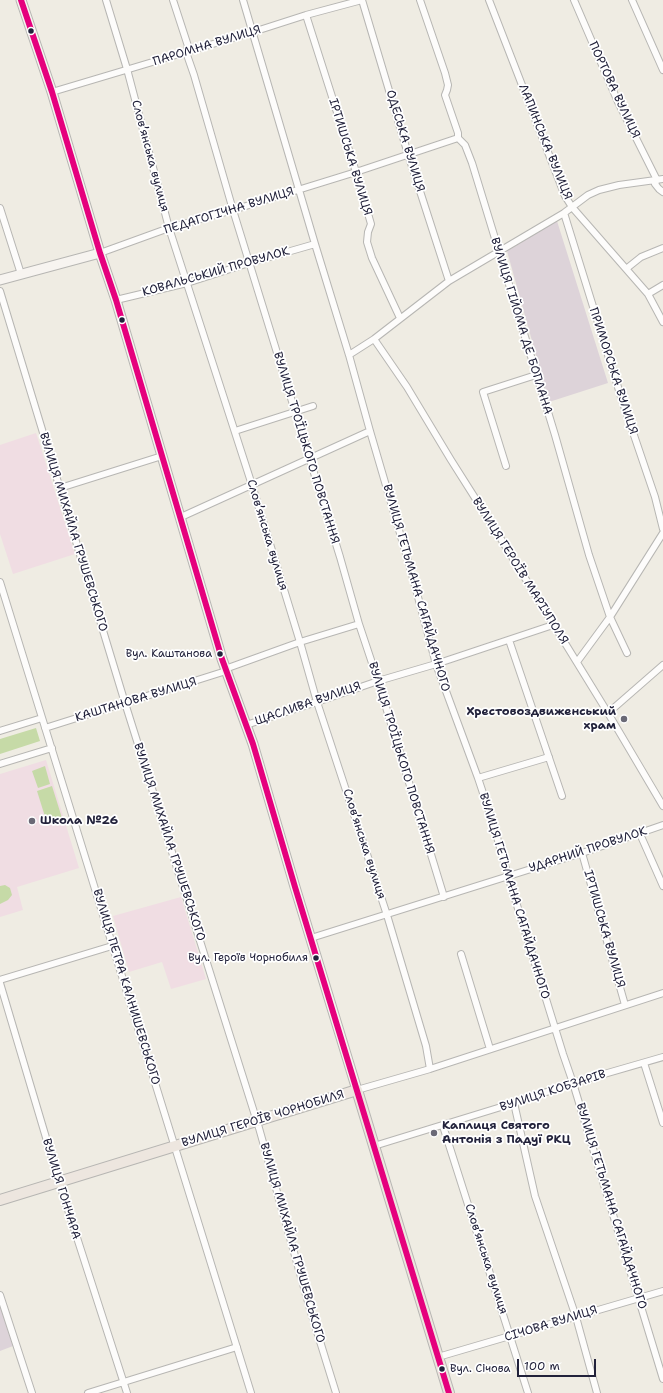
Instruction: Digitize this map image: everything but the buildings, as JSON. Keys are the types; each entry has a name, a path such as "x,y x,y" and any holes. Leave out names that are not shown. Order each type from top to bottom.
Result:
{"main road":[{"path":"21,0 52,92 100,253 116,300 226,670 246,725 449,1393"},
{"name":"ПЕДАГОГІЧНА ВУЛИЦЯ","path":"0,280 100,253"},
{"name":"ВУЛИЦЯ ГЕРОЇВ ЧОРНОБИЛЯ","path":"0,1200 357,1090"}],"street":[{"name":"Словʼянська вулиця","path":"106,0 127,69 170,228 252,485 317,702 387,915 426,1046 430,1069"},
{"name":"ВУЛИЦЯ ТРОЇЦЬКОГО ПОВСТАННЯ","path":"173,0 188,46 186,52 294,412 444,897"},
{"name":"ПАРОМНА ВУЛИЦЯ","path":"52,92 306,15 362,0"},
{"name":"ОДЕСЬКА ВУЛИЦЯ","path":"362,0 408,154 449,281"},
{"name":"ВУЛИЦЯ ГІЙОМА ДЕ БОПЛАНА","path":"420,0 445,73 448,85 448,90 445,95 458,138 464,145 472,164 589,555 610,617 627,653"},
{"name":"ЛАПИНСЬКА ВУЛИЦЯ","path":"489,0 565,196 572,207 648,294 663,322"},
{"name":"ПОРТОВА ВУЛИЦЯ","path":"574,0 618,102 660,179 655,184 663,192"},
{"path":"632,0 663,70"},
{"name":"ВУЛИЦЯ ГЕТЬМАНА САГАЙДАЧНОГО","path":"246,1 253,32 349,355 436,664 493,823 663,1379"},
{"name":"ІРТИШСЬКА ВУЛИЦЯ","path":"306,15 371,224 367,242 372,258 400,318"},
{"name":"ПЕДАГОГІЧНА ВУЛИЦЯ","path":"100,253 170,228 299,190 458,138"},
{"path":"349,355 374,339 449,281 564,213 588,195 599,190 626,184 660,179"},
{"path":"0,208 21,274"},
{"name":"ПРИМОРСЬКА ВУЛИЦЯ","path":"564,213 663,529"},
{"name":"КОВАЛЬСЬКИЙ ПРОВУЛОК","path":"116,300 187,283 249,262 315,244"},
{"path":"626,268 641,258 663,248"},
{"path":"648,294 663,285"},
{"name":"ВУЛИЦЯ МИХАЙЛА ГРУШЕВСЬКОГО","path":"0,291 125,703 256,1121 310,1309 336,1393"},
{"name":"ВУЛИЦЯ ГЕРОЇВ МАРІУПОЛЯ","path":"374,339 407,387 577,662 663,806"},
{"path":"506,466 483,392 536,375"},
{"path":"235,431 313,406"},
{"path":"181,517 370,430"},
{"path":"60,488 162,456"},
{"path":"577,662 610,617 663,533"},
{"name":"ВУЛИЦЯ ПЕТРА КАЛНИШЕВСЬКОГО","path":"0,582 251,1393"},
{"name":"КАШТАНОВА ВУЛИЦЯ","path":"45,728 226,670 300,642 359,624"},
{"name":"ЩАСЛИВА ВУЛИЦЯ","path":"246,725 553,625"},
{"path":"509,640 562,796"},
{"path":"608,713 663,664"},
{"path":"0,731 42,718"},
{"path":"0,764 52,748"},
{"path":"478,778 549,757"},
{"name":"УДАРНИЙ ПРОВУЛОК","path":"311,938 444,897 640,834 663,825"},
{"path":"640,834 663,886"},
{"name":"ІРТИШСЬКА ВУЛИЦЯ","path":"582,852 625,1005"},
{"path":"0,982 112,946"},
{"path":"461,954 490,1049"},
{"name":"ВУЛИЦЯ ГОНЧАРА","path":"0,982 59,1182 127,1393"},
{"name":"ВУЛИЦЯ ГЕРОЇВ ЧОРНОБИЛЯ","path":"357,1090 430,1069 663,993"},
{"name":"ВУЛИЦЯ КОБЗАРІВ","path":"374,1146 443,1126 573,1083 663,1057"},
{"path":"644,1063 663,1122"},
{"path":"514,1103 535,1196 576,1317 597,1393"},
{"name":"Словʼянська вулиця","path":"443,1126 528,1393"},
{"name":"СІЧОВА ВУЛИЦЯ","path":"438,1357 663,1291"},
{"path":"0,1295 32,1393"},
{"path":"88,1393 237,1347"}],"shaded area":[{"path":"557,221 608,383 549,402 507,251"},
{"path":"36,433 75,554 13,574 0,534 0,445"},
{"name":"Школа №26","path":"46,760 79,868 17,887 23,910 0,917 0,774"},
{"path":"181,897 206,979 171,989 162,962 129,972 113,916"},
{"path":"0,1305 13,1346 0,1351"}],"green space":[{"path":"36,728 40,741 0,754 0,739"},
{"path":"45,766 50,784 38,788 32,771"},
{"path":"52,786 62,818 47,823 37,791"},
{"path":"5,885 10,888 12,895 8,900 0,904 0,886"}],"transit line":[{"path":"21,0 52,92 100,253 116,300 222,659 253,744 449,1393"}],"place":[{"name":"Вул. Каштанова","path":"220,654"},
{"name":"Хрестовоздвиженський храм","path":"624,719"},
{"name":"Школа №26","path":"32,821"},
{"name":"Вул. Героїв Чорнобиля","path":"316,958"},
{"name":"Каплиця Святого Антонія з Падуї РКЦ","path":"434,1133"},
{"name":"Вул. Січова","path":"442,1369"}]}
